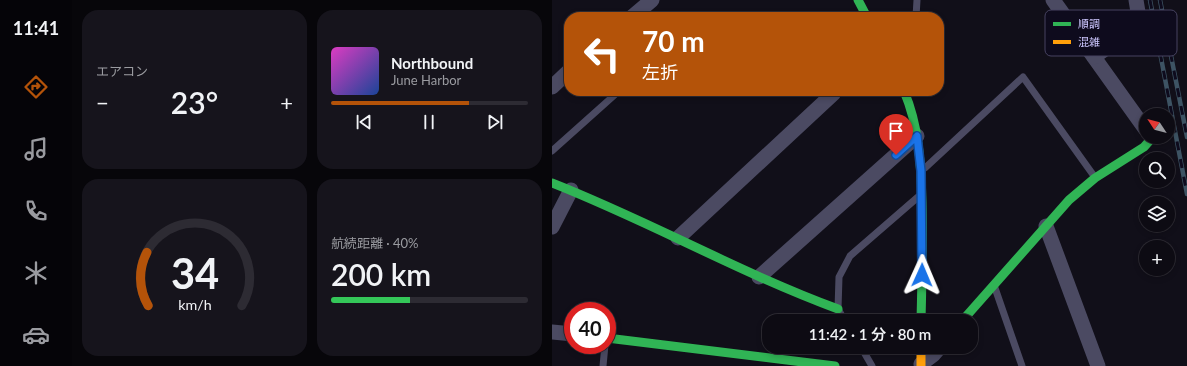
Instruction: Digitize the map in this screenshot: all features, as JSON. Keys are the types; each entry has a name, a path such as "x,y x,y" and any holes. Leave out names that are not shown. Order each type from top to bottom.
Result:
{"street":[{"path":"638,12 652,0"},
{"path":"858,0 864,12"},
{"path":"1053,0 1060,10"},
{"path":"1136,0 1138,10"},
{"path":"1094,57 1139,120"},
{"path":"552,87 564,76"},
{"path":"678,238 831,96"},
{"path":"909,96 917,136 921,171 921,314"},
{"path":"759,277 917,136"},
{"path":"968,314 1070,200 1095,178 1147,144"},
{"path":"552,182 678,238 759,277 838,309"},
{"path":"552,227 571,190"},
{"path":"1046,226 1098,366"},
{"path":"552,332 564,333"},
{"path":"616,339 814,365 835,366"},
{"path":"921,354 921,365"},
{"path":"921,365 934,354"}],"lane":[{"path":"916,12 917,0"},
{"path":"921,171 1023,77 1095,178"},
{"path":"552,151 613,96"},
{"path":"841,314 838,309 839,277 850,256 922,193"},
{"path":"994,284 1022,366"},
{"path":"603,366 604,354"},
{"path":"865,354 872,366"}],"railway":[{"path":"1150,0 1152,10"},
{"path":"1160,0 1162,10"},
{"path":"1161,56 1187,194"},
{"path":"1171,56 1187,137"}],"traffic: fast":[{"path":"858,0 864,12"},
{"path":"906,96 916,131 921,174 921,314"},
{"path":"968,314 1069,200 1095,178 1147,144"},
{"path":"552,183 802,295 838,309"},
{"path":"616,339 835,366"}],"traffic: slow":[{"path":"921,354 921,366"}],"route":[{"path":"896,155 917,136 921,171 922,275"}]}
